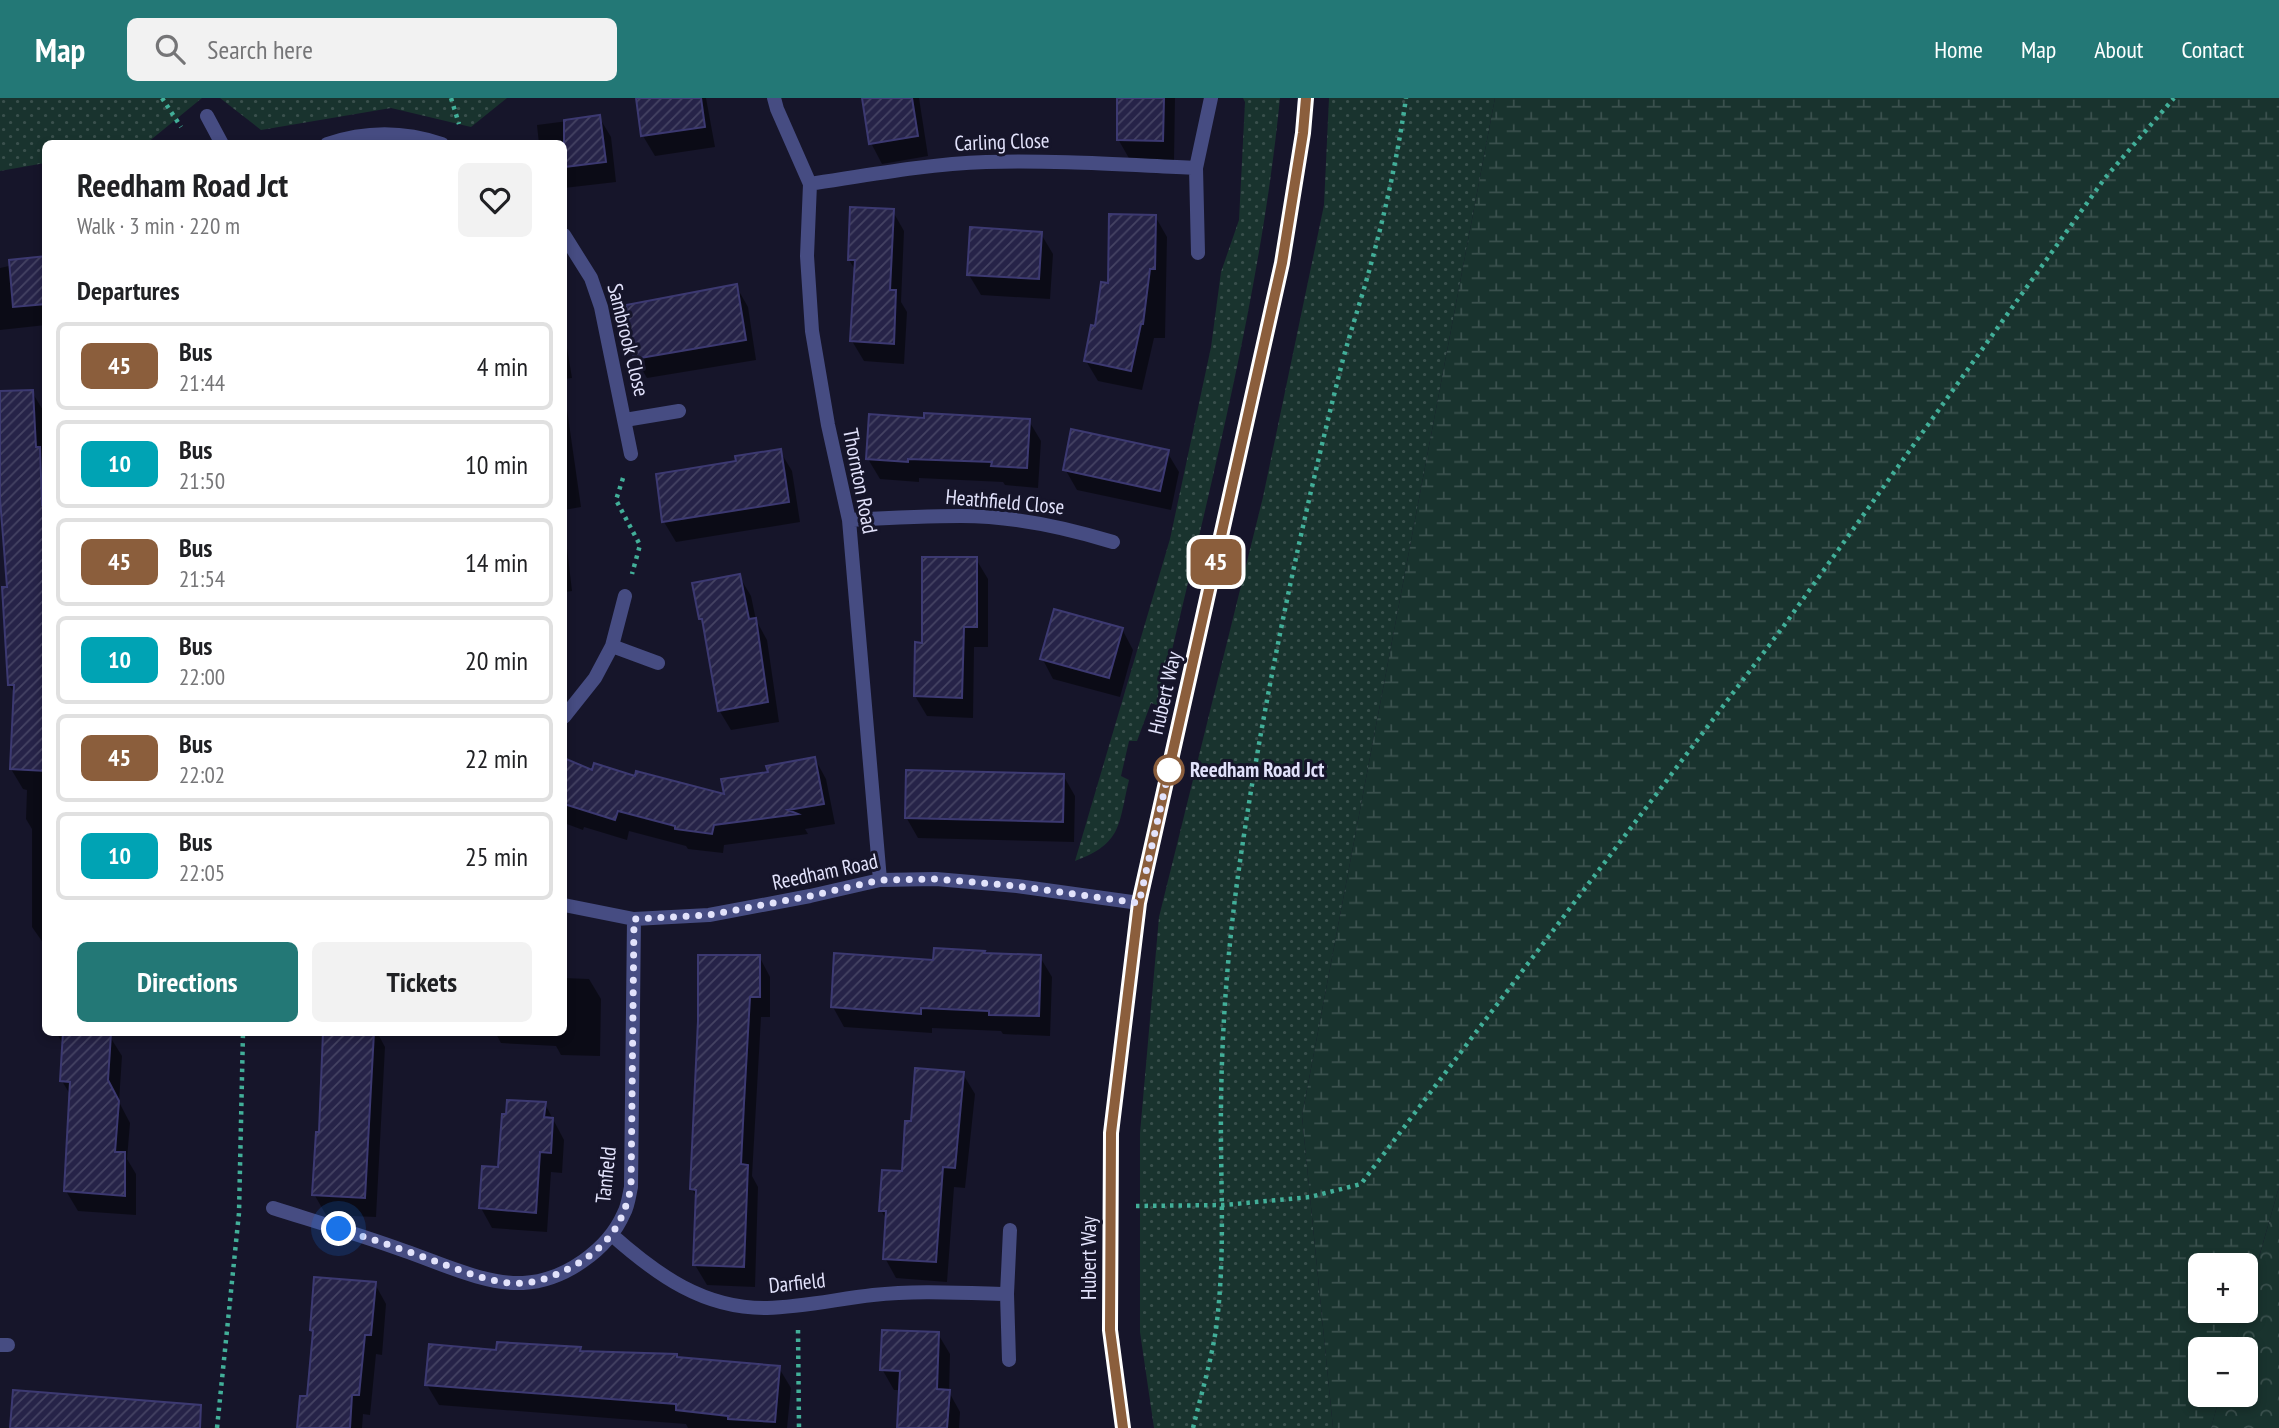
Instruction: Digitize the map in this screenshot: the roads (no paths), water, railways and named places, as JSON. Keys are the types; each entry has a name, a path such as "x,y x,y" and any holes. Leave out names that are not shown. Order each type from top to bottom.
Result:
{"street":[{"name":"Thornton Road","path":"774,98 810,184 807,256 812,331 828,425 849,520 880,880"},
{"path":"1198,253 1196,168 1211,98"},
{"name":"Hubert Way","path":"1123,1428 1110,1330 1111,1133 1139,903 1282,263 1306,98"},
{"path":"207,116 220,140"},
{"path":"343,140 375,132 431,140"},
{"name":"Carling Close","path":"810,184 920,167 985,162 1065,162 1196,168"},
{"name":"Sambrook Close","path":"567,240 591,278 601,307 631,454"},
{"name":"Sambrook Close","path":"625,420 679,411"},
{"name":"Heathfield Close","path":"849,520 963,516 1014,519 1073,529 1114,542"},
{"path":"567,713 596,678 612,646 625,596"},
{"path":"612,646 658,663"},
{"name":"Reedham Road","path":"567,906 634,919 709,915 880,880 936,879 1017,886 1139,903"},
{"name":"Tanfield","path":"273,1208 361,1235 485,1279 523,1283 551,1276 574,1266 597,1251 612,1235 625,1212 631,1188 634,919"},
{"path":"1009,1360 1007,1294 1010,1230"},
{"name":"Darfield","path":"612,1235 666,1279 697,1295 731,1304 767,1308 918,1292 1007,1294"}],"place":[{"name":"Reedham Road Jct","path":"1169,770"}]}
